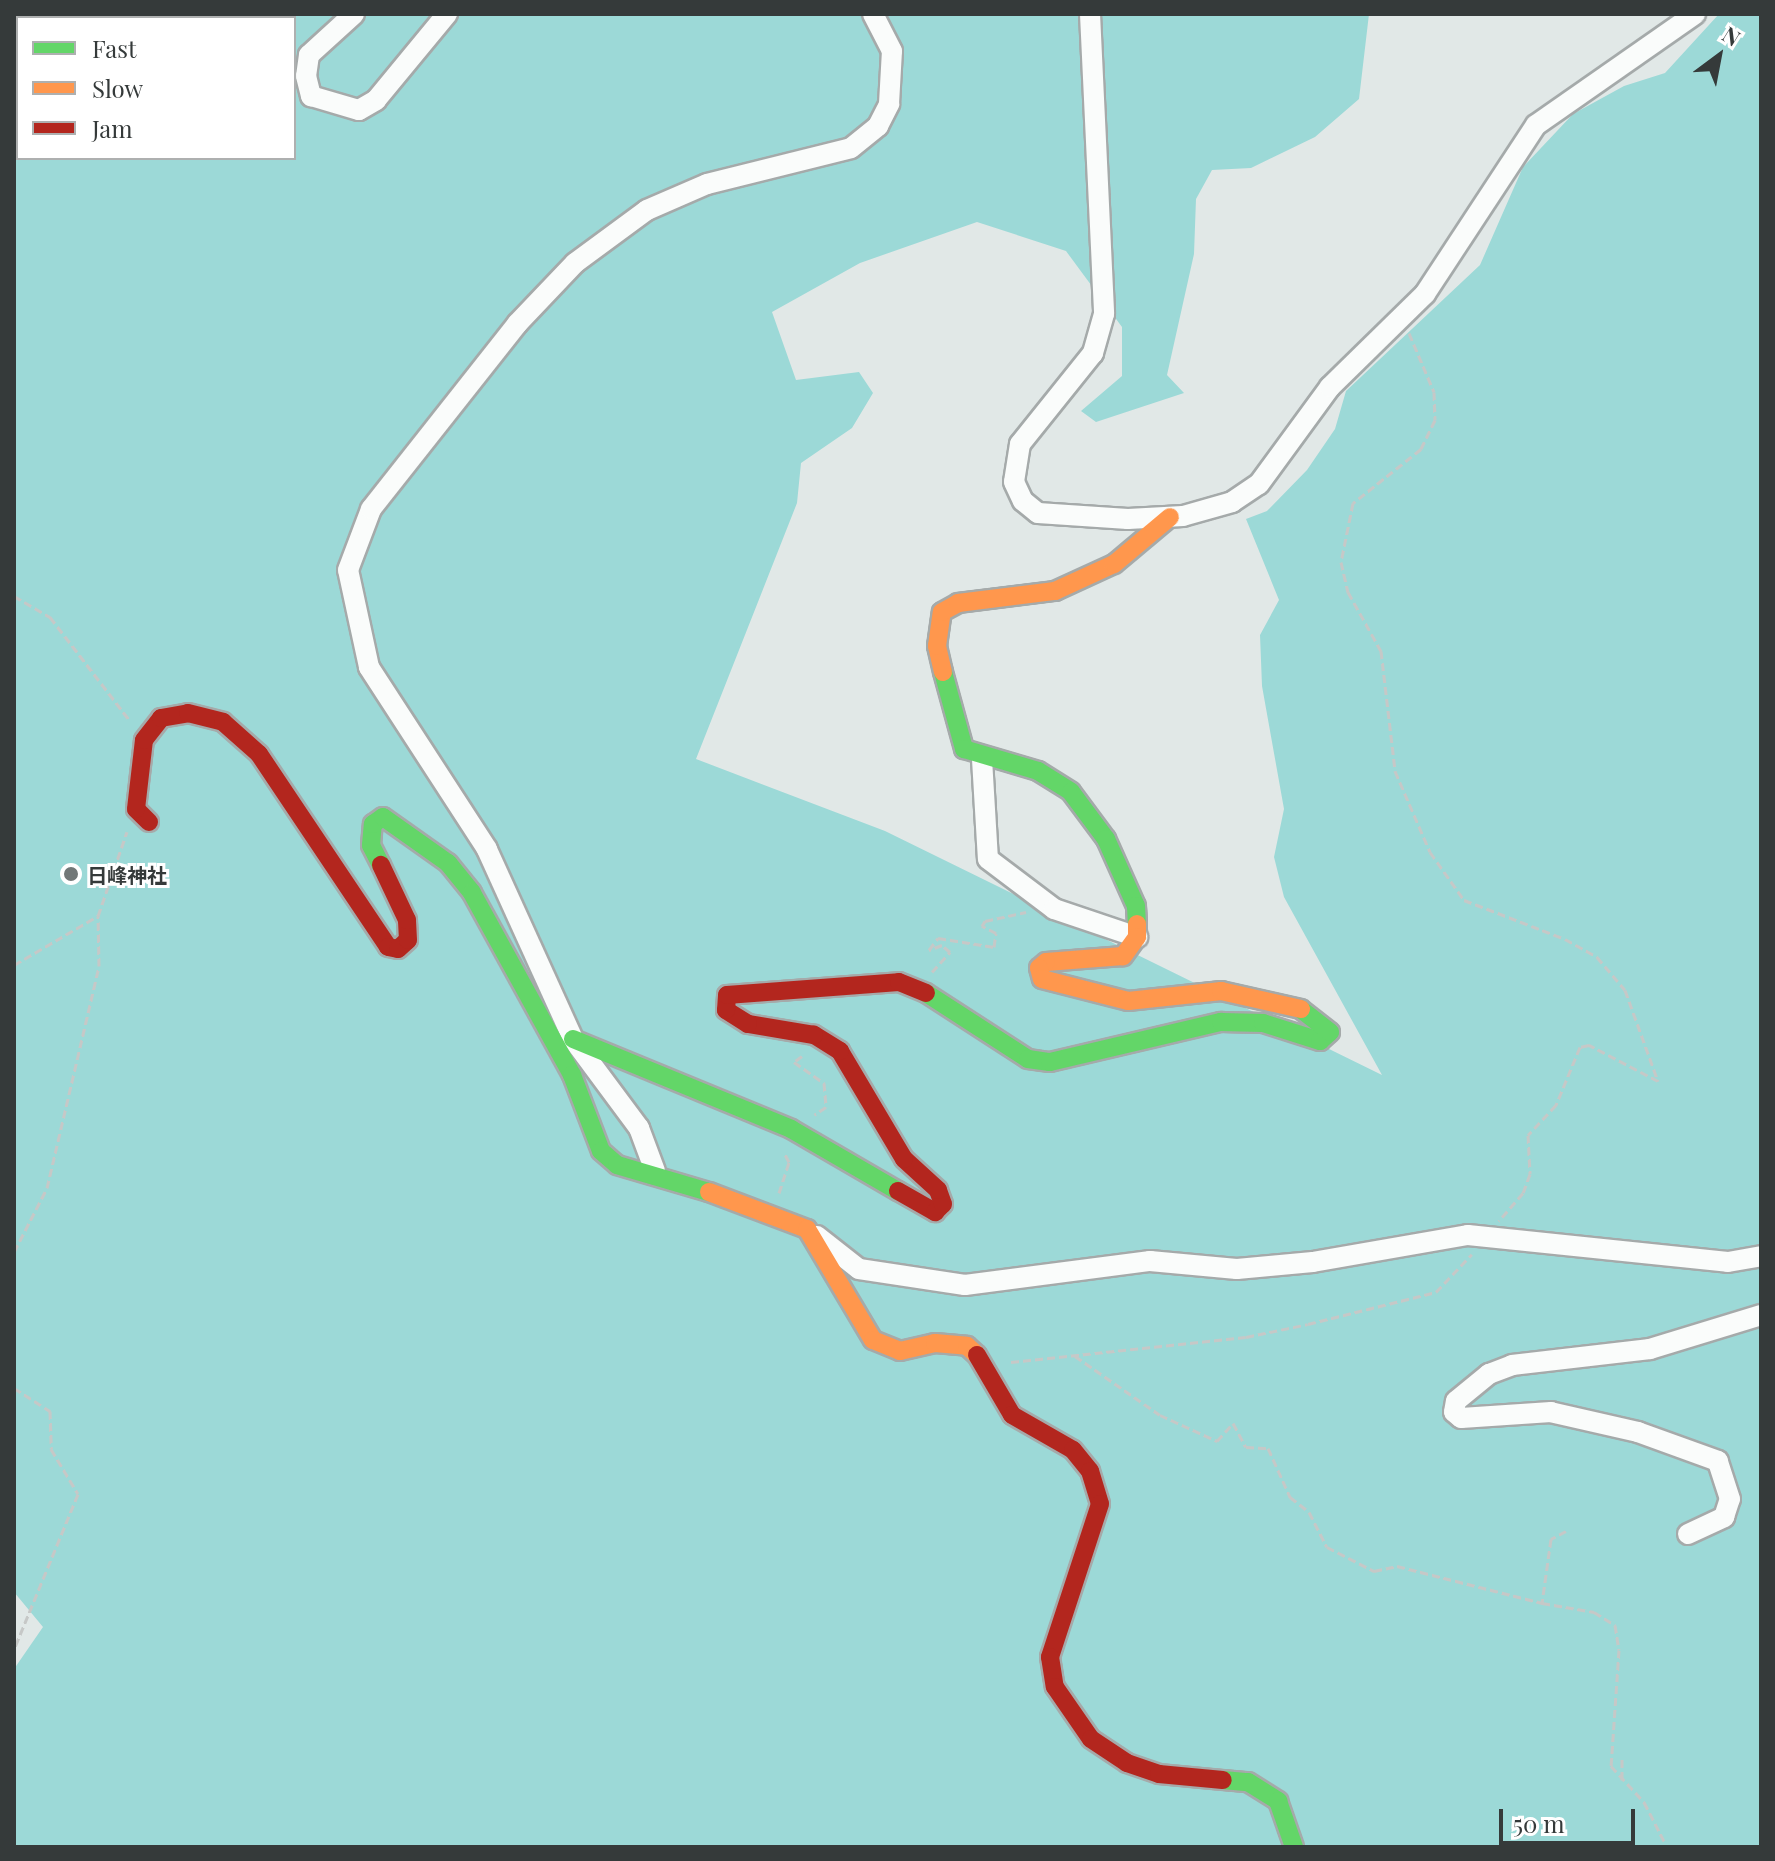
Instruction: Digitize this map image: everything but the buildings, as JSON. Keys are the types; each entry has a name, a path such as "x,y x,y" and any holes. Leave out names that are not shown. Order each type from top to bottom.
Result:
{"street":[{"path":"354,14 309,55 306,76 311,96 359,110 376,100 447,14"},
{"path":"655,1171 639,1128 573,1039 487,849 369,667 348,570 355,537 517,324 575,263 647,210 707,184 851,148 878,126 889,104 892,51 873,14"},
{"path":"1090,14 1104,314 1093,353 1020,444 1014,482 1023,501 1038,513 1170,517 1232,502 1259,484 1330,387 1401,320 1536,125 1695,14"},
{"path":"573,1039 720,1095 814,1143 920,1207 935,1212 943,1204 938,1190 904,1159 840,1051 814,1035 748,1024 726,1010 727,995 871,981 920,990 1028,1059 1050,1062 1221,1022 1263,1023 1320,1041 1330,1032 1305,1010 1257,996 1221,991 1128,1001 1042,979 1039,968 1046,962 1123,956 1137,937 1136,906 1126,880 1071,792 1038,771 982,759 964,749 957,734 937,646 942,612 958,603 1055,591 1114,564 1170,517"},
{"path":"143,816 144,740 161,718 188,713 223,722 259,754 388,947 398,949 408,940 407,920 371,845 373,824 383,817 448,863 472,893 572,1075 601,1151 617,1165 655,1171 807,1229 859,1269 965,1285 1150,1261 1237,1269 1313,1262 1485,1237 1713,1261 1761,1256"},
{"path":"982,759 988,859 1054,909 1137,937"},
{"path":"807,1229 873,1340 885,1349 967,1346 988,1365 1012,1415 1073,1450 1090,1471 1100,1504 1050,1657 1055,1687 1091,1739 1127,1763 1159,1774 1248,1782 1278,1801 1289,1818 1294,1847"},
{"path":"1688,1534 1724,1517 1730,1499 1718,1461 1638,1432 1551,1412 1461,1418 1454,1412 1456,1401 1489,1374 1512,1365 1650,1349 1761,1315"}],"path":[{"path":"988,1365 1246,1337 1436,1292 1523,1193 1530,1174 1528,1135 1556,1105 1580,1047 1589,1045 1658,1081 1625,990 1597,957 1565,939 1464,900 1430,852 1395,771 1381,651 1348,592 1341,562 1344,522 1353,503 1421,449 1435,420 1424,357 1401,320"},
{"path":"14,596 50,617 144,740"},
{"path":"14,1252 47,1188 72,1089 99,966 98,916 143,816"},
{"path":"920,990 950,952 942,945 929,950 938,938 994,947 996,933 982,926 985,921 1054,909"},
{"path":"14,965 98,916"},
{"path":"808,1051 794,1062 824,1083 826,1107 803,1115 814,1143"},
{"path":"782,1174 789,1162 781,1157 790,1145"},
{"path":"1071,1355 1160,1415 1217,1441 1233,1423 1246,1447 1268,1448 1290,1497 1309,1512 1327,1547 1374,1571 1397,1566 1542,1603 1594,1612 1615,1625 1619,1650 1611,1766 1644,1802 1667,1847"},
{"path":"14,1388 50,1411 51,1449 78,1494 14,1649"},
{"path":"1542,1603 1551,1539 1566,1531"},
{"path":"1622,1758 1622,1780"}],"shaded area":[{"path":"14,14 1369,14 1359,99 1315,137 1251,168 1212,170 1196,199 1194,254 1167,375 1184,393 1096,422 1081,411 1122,376 1122,327 1066,251 977,222 860,263 772,312 796,380 859,372 873,393 852,428 801,463 797,503 696,759 885,831 1382,1075 1284,897 1274,857 1284,809 1262,686 1260,635 1279,600 1246,519 1267,511 1307,470 1335,429 1346,391 1480,265 1523,167 1573,114 1624,86 1665,73 1719,14 1761,14 1761,1847 14,1847 14,1669 43,1627 14,1592"}],"traffic: fast":[{"path":"943,672 964,749 1038,771 1071,792 1106,839 1136,906 1137,924"},
{"path":"381,865 371,845 373,824 383,817 448,863 472,893 572,1075 601,1151 617,1165 709,1192"},
{"path":"926,993 1028,1059 1050,1062 1221,1022 1263,1023 1320,1041 1330,1032 1301,1009"},
{"path":"573,1039 791,1129 898,1191"},
{"path":"1223,1780 1248,1782 1278,1801 1294,1847"}],"traffic: slow":[{"path":"943,672 937,646 942,612 958,603 1055,591 1114,564 1170,517"},
{"path":"1137,924 1137,937 1123,956 1046,962 1039,968 1042,979 1128,1001 1221,991 1301,1009"},
{"path":"709,1192 807,1229 873,1340 900,1351 935,1343 967,1346 977,1355"}],"traffic: jam":[{"path":"149,822 136,809 144,740 161,718 188,713 223,722 259,754 388,947 398,949 408,940 407,920 381,865"},
{"path":"898,1191 935,1212 943,1204 938,1190 904,1159 840,1051 814,1035 748,1024 726,1010 727,995 899,982 926,993"},
{"path":"977,1355 1012,1415 1073,1450 1090,1471 1100,1504 1050,1657 1055,1687 1091,1739 1127,1763 1159,1774 1223,1780"}],"place":[{"name":"日峰神社","path":"71,874"}]}
